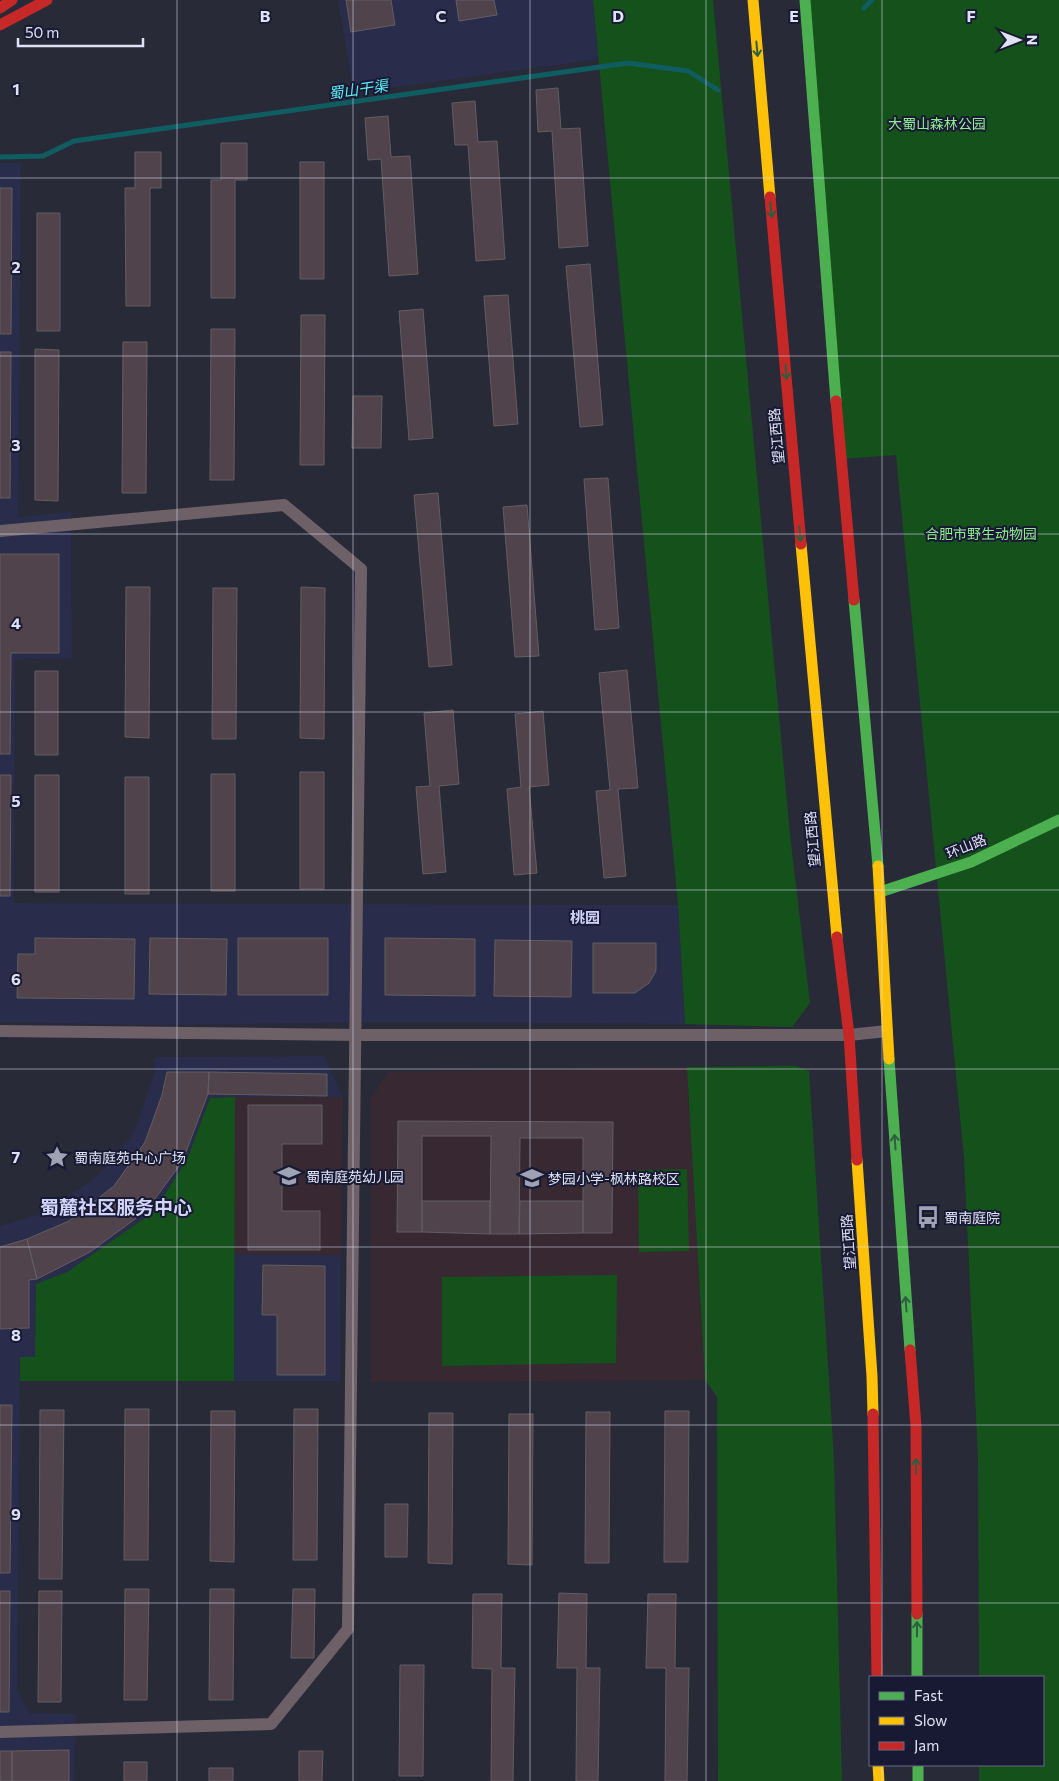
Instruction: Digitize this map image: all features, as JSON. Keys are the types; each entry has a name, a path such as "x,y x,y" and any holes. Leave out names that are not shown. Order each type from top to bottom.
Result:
{"main road":[{"path":"0,8 12,0"},
{"path":"0,25 47,0"},
{"name":"望江西路","path":"753,0 832,891 849,1036 872,1376 877,1676"},
{"path":"805,0 841,459 880,892 887,1032 916,1426 917,1676"},
{"name":"环山路","path":"880,892 971,862 1059,820"},
{"path":"878,1766 878,1781"},
{"path":"918,1766 918,1781"}],"street":[{"path":"0,531 284,505 361,569 348,1628 271,1724 0,1732"},
{"path":"0,1031 355,1035 849,1036 887,1032"}],"shaded area":[{"path":"338,0 593,0 599,59 354,93"},
{"path":"0,163 21,163 18,517 71,512 72,658 15,660 14,903 678,905 685,1024 404,1022 150,1025 0,1022"},
{"path":"324,1056 343,1097 210,1098 186,1162 152,1213 67,1272 36,1284 35,1357 20,1358 17,1691 29,1713 76,1714 74,1781 0,1781 0,1226 40,1214 94,1179 133,1135 154,1075 155,1057"},
{"name":"梦园小学-枫林路校区","path":"687,1067 705,1380 371,1382 371,1099 388,1072"},
{"name":"蜀南庭苑幼儿园","path":"235,1097 343,1097 341,1255 235,1254"},
{"path":"235,1254 341,1255 340,1381 234,1381"}],"green space":[{"path":"593,0 713,0 790,835 810,1003 792,1027 685,1024 678,905"},
{"path":"805,0 1059,0 1059,1781 979,1781 979,1766 1044,1766 1044,1676 979,1676 978,1458 964,1158 896,455 841,459"},
{"path":"796,1066 809,1071 834,1458 842,1781 718,1781 717,1397 705,1380 687,1067"},
{"path":"235,1097 234,1381 20,1381 20,1357 35,1357 36,1284 67,1272 152,1213 186,1162 210,1098"},
{"path":"687,1169 689,1251 639,1252 638,1170"},
{"path":"617,1275 616,1363 442,1366 442,1277"}],"building":[{"path":"346,0 391,0 395,25 351,32"},
{"path":"456,0 494,0 497,15 459,21"},
{"path":"558,88 561,129 580,128 588,246 559,248 552,131 538,132 536,90"},
{"path":"475,101 478,142 497,141 505,259 476,261 468,145 455,145 452,103"},
{"path":"388,116 391,157 410,156 418,274 389,276 381,159 368,160 365,118"},
{"path":"221,143 247,143 247,180 235,180 235,298 211,298 211,180 221,180"},
{"path":"135,152 161,152 161,188 150,188 150,306 126,306 125,188 135,188"},
{"path":"300,162 324,162 324,279 300,279"},
{"path":"0,188 12,188 11,334 0,334"},
{"path":"37,213 60,213 60,331 37,331"},
{"path":"590,264 603,425 580,427 566,266"},
{"path":"508,295 518,424 494,426 484,296"},
{"path":"423,309 433,438 409,440 399,311"},
{"path":"301,315 325,315 324,465 300,465"},
{"path":"211,329 235,329 234,480 210,480"},
{"path":"123,342 147,342 146,493 122,493"},
{"path":"35,349 59,350 58,501 35,500"},
{"path":"0,352 11,352 10,498 0,498"},
{"path":"353,396 382,396 381,448 352,448"},
{"path":"608,478 619,628 595,630 584,479"},
{"path":"438,493 452,665 429,667 414,495"},
{"path":"527,505 539,656 515,657 503,507"},
{"path":"0,554 59,554 59,653 11,653 10,754 0,754"},
{"path":"126,587 150,587 149,738 125,737"},
{"path":"301,587 325,588 324,739 300,738"},
{"path":"213,588 237,588 236,739 212,739"},
{"path":"627,670 638,788 618,789 626,876 604,878 596,791 610,790 599,673"},
{"path":"35,671 58,671 58,755 35,755"},
{"path":"453,710 459,784 439,786 446,872 423,874 416,787 430,786 424,713"},
{"path":"543,711 549,785 529,787 537,873 514,875 507,789 521,787 515,714"},
{"path":"300,772 324,772 324,889 300,889"},
{"path":"211,774 235,774 235,891 211,891"},
{"path":"0,775 11,775 10,896 0,896"},
{"path":"35,775 59,775 59,892 35,892"},
{"path":"125,777 149,777 149,894 125,894"},
{"path":"35,938 135,939 134,999 17,998 18,954 35,954"},
{"path":"150,938 227,939 226,995 149,994"},
{"path":"238,938 328,938 328,995 238,995"},
{"path":"385,938 475,939 475,996 385,995"},
{"path":"495,940 572,941 571,997 494,996"},
{"path":"593,943 656,943 656,971 649,983 635,993 593,993"},
{"path":"167,1072 209,1072 208,1094 182,1162 146,1211 90,1252 37,1279 27,1239 69,1221 114,1186 145,1142 162,1095"},
{"path":"209,1072 327,1074 327,1096 208,1094"},
{"path":"248,1105 322,1105 322,1144 282,1144 282,1211 320,1211 320,1250 248,1250"},
{"path":"398,1121 613,1122 612,1233 583,1233 583,1138 520,1138 519,1234 490,1234 491,1136 422,1136 422,1232 397,1232"},
{"path":"422,1201 490,1201 490,1234 422,1232"},
{"path":"520,1201 583,1201 583,1233 519,1234"},
{"path":"27,1239 37,1279 29,1280 29,1328 0,1329 0,1247"},
{"path":"263,1265 325,1266 325,1375 277,1375 277,1315 262,1315"},
{"path":"0,1405 12,1405 10,1573 0,1573"},
{"path":"125,1409 149,1409 148,1560 124,1560"},
{"path":"294,1409 318,1409 317,1560 293,1560"},
{"path":"40,1410 64,1410 62,1579 39,1579"},
{"path":"211,1411 235,1411 234,1562 210,1561"},
{"path":"665,1411 689,1411 688,1562 664,1562"},
{"path":"586,1412 610,1412 609,1563 585,1563"},
{"path":"429,1413 453,1413 452,1564 428,1563"},
{"path":"509,1414 533,1414 532,1565 508,1564"},
{"path":"385,1504 408,1504 407,1557 385,1557"},
{"path":"125,1589 149,1589 147,1700 124,1700"},
{"path":"210,1589 234,1589 233,1700 209,1700"},
{"path":"293,1589 315,1589 314,1658 291,1658"},
{"path":"0,1591 10,1591 9,1712 0,1712"},
{"path":"39,1591 62,1591 61,1702 38,1702"},
{"path":"559,1593 587,1594 586,1668 600,1668 598,1781 576,1781 577,1668 557,1668"},
{"path":"473,1594 502,1594 501,1668 515,1668 513,1781 491,1781 492,1669 472,1668"},
{"path":"648,1594 676,1594 675,1668 689,1668 687,1781 665,1781 666,1668 646,1668"},
{"path":"400,1665 424,1665 423,1776 399,1776"},
{"path":"69,1750 69,1781 12,1781 12,1751"},
{"path":"0,1751 12,1751 12,1781 0,1781"},
{"path":"299,1751 323,1751 322,1781 299,1781"},
{"path":"124,1762 147,1762 147,1781 124,1781"},
{"path":"209,1768 233,1768 233,1781 209,1781"}],"waterway":[{"name":"蜀山干渠","path":"864,8 872,0"},
{"name":"蜀山干渠","path":"0,157 43,156 74,141 628,63 688,71 718,90"}],"traffic: fast":[{"path":"805,0 836,401"},
{"path":"854,600 878,866"},
{"path":"880,892 971,862 1059,820"},
{"path":"889,1059 910,1350"},
{"path":"917,1614 917,1676"},
{"path":"918,1766 918,1781"}],"traffic: slow":[{"path":"753,0 770,197"},
{"path":"801,544 837,937"},
{"path":"878,866 889,1059"},
{"path":"857,1160 873,1414"},
{"path":"878,1766 879,1781"}],"traffic: jam":[{"path":"0,8 12,0"},
{"path":"0,25 47,0"},
{"path":"770,197 801,544"},
{"path":"836,401 854,600"},
{"path":"837,937 849,1035 857,1160"},
{"path":"910,1350 916,1426 917,1614"},
{"path":"873,1414 877,1676"}],"place":[{"name":"蜀南庭苑中心广场","path":"57,1157"},
{"name":"蜀南庭苑幼儿园","path":"289,1176"},
{"name":"梦园小学-枫林路校区","path":"532,1178"},
{"name":"蜀南庭院","path":"928,1217"}],"district":[{"name":"桃园","path":"585,917"},
{"name":"蜀麓社区服务中心","path":"116,1206"}],"park label":[{"name":"大蜀山森林公园","path":"937,123"},
{"name":"合肥市野生动物园","path":"981,533"}]}
